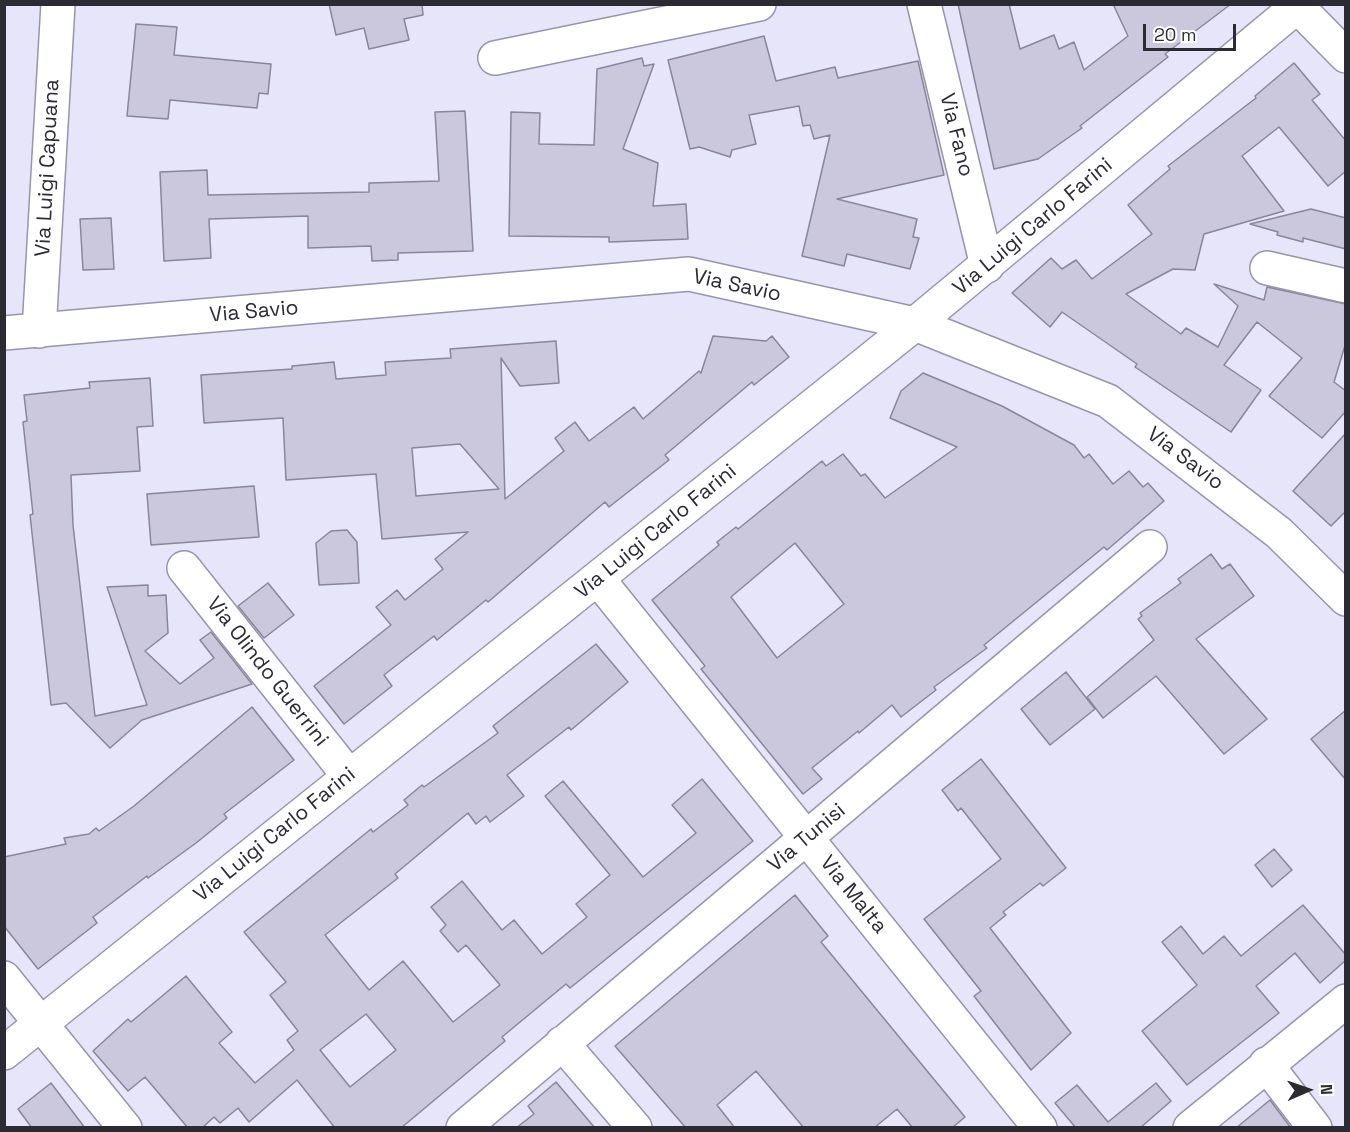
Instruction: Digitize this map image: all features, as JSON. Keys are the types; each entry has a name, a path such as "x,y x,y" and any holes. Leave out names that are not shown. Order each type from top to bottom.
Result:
{"street":[{"name":"Via Luigi Capuana","path":"39,331 58,4"},
{"path":"495,58 759,4"},
{"name":"Via Fano","path":"924,4 987,266"},
{"path":"1297,5 1346,56"},
{"name":"Via Luigi Carlo Farini","path":"4,1053 987,266 1297,5"},
{"path":"1267,268 1346,286"},
{"name":"Via Savio","path":"4,333 689,274 915,324 1108,401 1279,533 1346,599"},
{"name":"Via Tunisi","path":"463,1128 1150,547"},
{"name":"Via Olindo Guerrini","path":"184,568 349,776"},
{"name":"Via Malta","path":"598,579 1040,1128"},
{"path":"4,978 125,1128"},
{"path":"1190,1128 1346,1001"},
{"path":"562,1043 635,1128"},
{"path":"1266,1064 1316,1128"}],"building":[{"path":"329,4 422,4 423,15 404,19 409,40 369,49 364,28 336,35"},
{"path":"958,4 1009,4 1020,49 1054,35 1059,49 1074,42 1084,70 1128,36 1113,4 1231,4 1165,54 1168,57 1080,126 1082,128 1038,159 994,169"},
{"path":"136,24 177,27 174,55 271,64 268,94 259,93 257,108 170,100 168,119 127,116"},
{"path":"764,36 776,81 835,67 838,78 918,61 944,175 837,199 917,219 913,237 919,238 910,269 847,254 844,266 802,256 830,135 814,139 810,125 803,126 799,106 749,115 756,144 732,150 730,157 699,147 690,149 668,60"},
{"path":"642,58 644,66 654,64 623,149 658,163 653,206 686,204 688,239 609,242 609,237 509,236 511,112 540,113 539,144 594,145 597,69"},
{"path":"1294,63 1320,94 1312,100 1346,141 1346,171 1328,186 1279,127 1242,156 1284,211 1204,234 1195,270 1173,269 1126,294 1181,334 1186,328 1218,347 1238,306 1214,284 1264,300 1267,287 1346,304 1346,342 1334,382 1346,391 1346,411 1322,438 1269,396 1302,358 1257,322 1224,365 1261,390 1231,432 1135,367 1137,364 1062,312 1050,327 1012,293 1051,258 1062,269 1076,260 1092,279 1152,234 1128,205 1170,169 1168,166 1256,98 1255,96"},
{"path":"465,111 473,251 398,253 398,260 372,261 371,246 308,248 308,216 209,219 211,258 164,261 160,172 207,170 208,195 369,192 369,183 439,181 435,112"},
{"path":"1311,209 1346,218 1346,249 1303,238 1303,242 1250,224"},
{"path":"111,218 114,269 83,270 80,219"},
{"path":"713,336 766,341 772,336 789,357 754,385 752,382 665,455 669,460 609,507 605,502 488,602 486,600 437,640 434,636 384,675 392,686 344,724 314,686 391,625 376,607 397,590 405,600 443,569 435,559 468,532 382,539 376,474 286,480 283,418 204,423 201,375 292,369 292,366 334,362 336,379 386,375 385,362 451,358 450,349 556,341 559,383 520,386 501,358 505,499 564,451 555,438 575,422 589,441 634,407 643,419 699,371 701,373","holes":["460,444 499,489 416,496 412,448"]},
{"path":"923,373 1002,406 1074,445 1084,458 1089,454 1113,484 1129,471 1143,487 1148,483 1164,501 1107,550 1104,547 984,645 987,648 934,687 936,690 901,717 892,705 812,768 822,779 803,794 701,669 705,666 652,600 719,545 717,542 736,527 738,529 822,461 826,466 843,454 861,476 865,474 885,498 957,447 890,418 901,391","holes":["795,543 844,604 777,658 731,597"]},
{"path":"150,378 153,426 137,427 140,471 71,475 73,525 95,716 147,705 107,587 148,585 148,596 166,595 168,633 145,651 180,684 214,658 200,640 211,632 252,684 142,720 110,748 66,703 51,705 30,515 33,514 23,422 27,421 24,395 90,388 89,382"},
{"path":"1346,433 1346,511 1331,526 1293,491"},
{"path":"254,486 259,537 151,545 147,494"},
{"path":"347,530 357,542 359,583 319,585 316,543 331,531"},
{"path":"1211,554 1222,569 1230,564 1254,596 1196,639 1267,719 1224,754 1156,676 1103,718 1087,697 1154,640 1138,619 1142,616 1140,613 1181,583 1178,579"},
{"path":"268,583 294,615 264,638 238,606"},
{"path":"596,644 628,682 571,730 569,727 507,775 524,796 490,822 486,816 476,824 468,813 395,874 398,878 325,935 369,990 403,961 453,1022 500,985 466,945 458,952 440,931 446,925 431,907 462,881 502,930 514,920 542,954 587,917 576,904 610,875 545,796 563,781 643,877 696,833 672,805 702,779 753,841 570,988 566,984 502,1037 505,1041 401,1128 335,1128 297,1080 249,1122 238,1108 220,1123 214,1117 202,1128 188,1128 145,1077 128,1091 93,1051 128,1019 131,1022 186,976 232,1032 219,1043 255,1083 294,1050 287,1040 298,1031 270,995 286,982 244,932 371,829 373,832 408,805 404,800 422,785 424,787 498,733 493,726","holes":["366,1014 396,1050 350,1087 320,1050"]},
{"path":"1066,672 1095,709 1050,745 1021,709"},
{"path":"252,707 294,760 224,814 227,818 196,843 93,917 97,923 38,969 4,926 4,857 66,844 64,838 89,834 96,828 99,831 134,806"},
{"path":"1346,710 1346,780 1311,739"},
{"path":"981,759 1066,868 1043,886 1040,883 1003,912 1006,915 990,928 1071,1033 1031,1070 974,996 981,991 924,919 1001,859 961,808 958,811 942,790"},
{"path":"1274,849 1292,870 1272,887 1255,865"},
{"path":"795,895 828,936 821,942 965,1117 952,1128 913,1128 897,1109 874,1128 804,1128 756,1071 717,1105 735,1128 686,1128 615,1046"},
{"path":"1303,905 1346,955 1346,960 1320,983 1295,953 1256,986 1279,1013 1187,1085 1142,1031 1197,985 1162,942 1181,926 1203,954 1224,936 1241,956"},
{"path":"556,1082 595,1128 516,1128 534,1114 528,1106"},
{"path":"51,1083 85,1128 32,1128 18,1109"},
{"path":"1156,1083 1171,1101 1140,1128 1076,1128 1055,1103 1077,1085 1108,1122"},
{"path":"1270,1100 1291,1128 1236,1128"}]}
